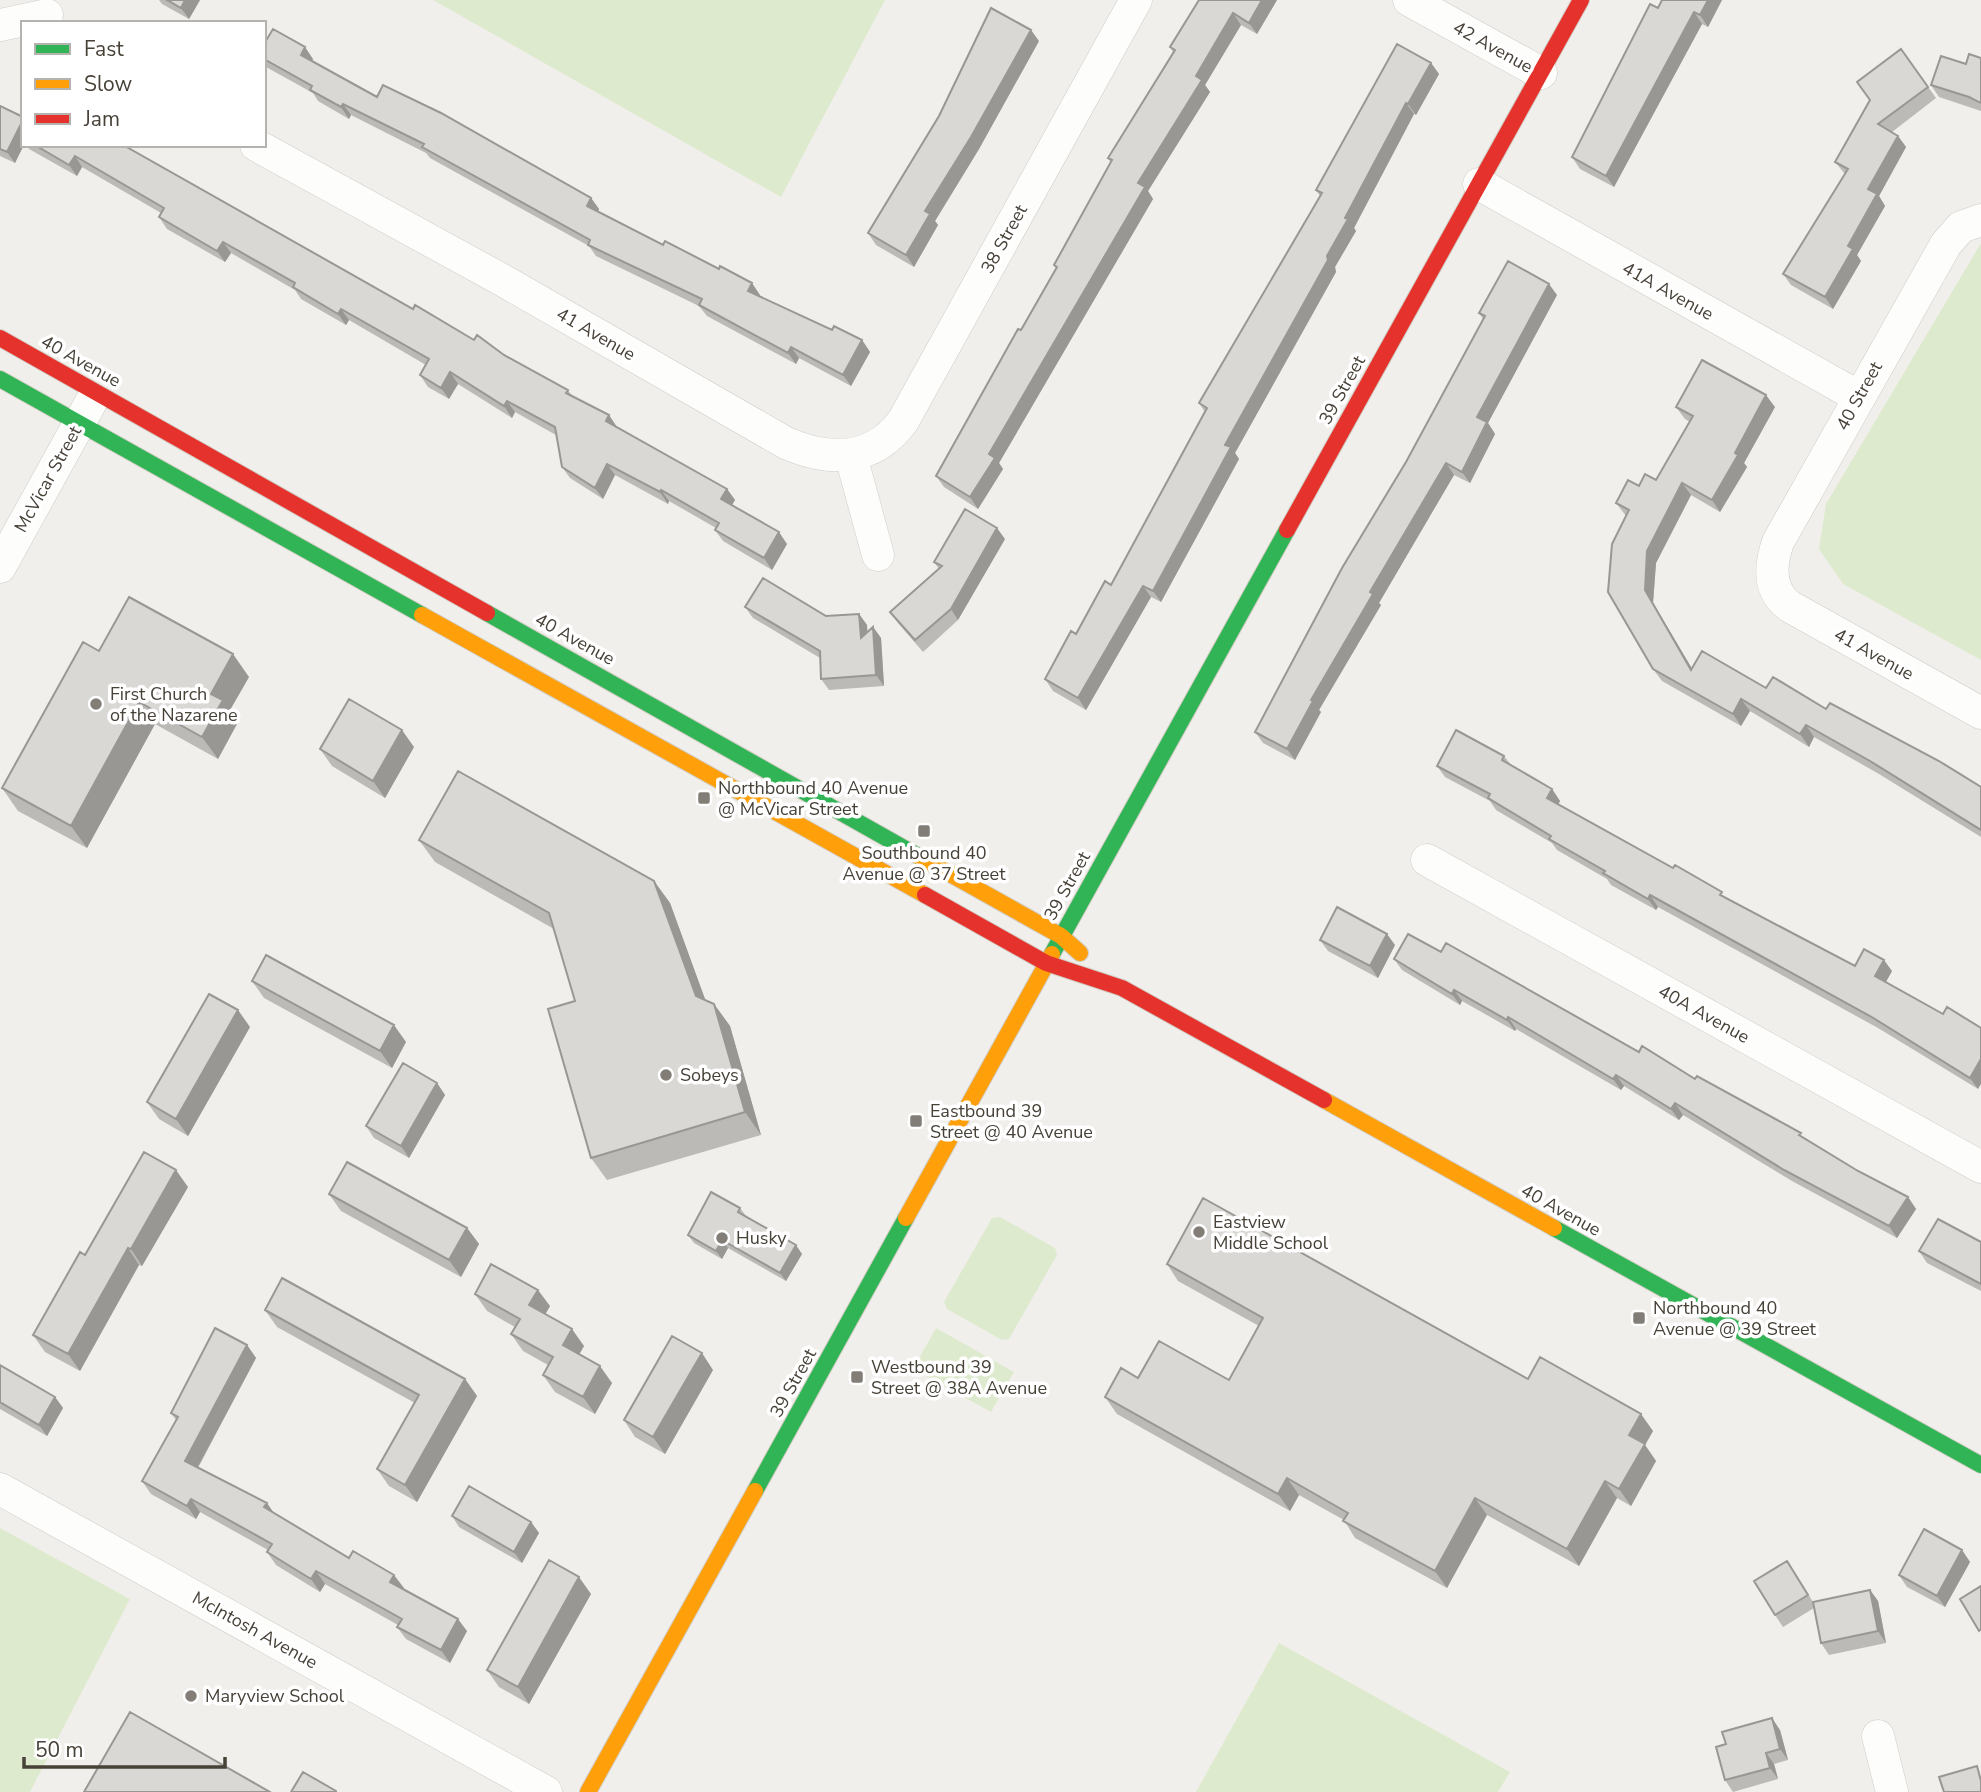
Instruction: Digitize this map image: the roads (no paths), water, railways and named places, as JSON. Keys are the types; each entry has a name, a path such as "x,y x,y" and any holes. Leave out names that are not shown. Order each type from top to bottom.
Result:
{"main road":[{"name":"39 Street","path":"588,1792 1581,0"},
{"name":"40 Avenue","path":"0,338 1061,936 1122,988"},
{"name":"40 Avenue","path":"0,379 1046,963 1122,988 1981,1465"}],"street":[{"name":"38 Street","path":"851,456 877,447 903,421 1136,0"},
{"name":"42 Avenue","path":"1409,0 1541,73"},
{"path":"0,25 47,12"},
{"name":"41 Avenue","path":"260,147 504,281 786,443 816,454 851,456"},
{"name":"41A Avenue","path":"1479,184 1859,397"},
{"name":"40 Street","path":"1774,587 1772,559 1778,542 1951,234 1977,220"},
{"name":"McVicar Street","path":"0,567 97,392"},
{"path":"851,456 878,555"},
{"name":"41 Avenue","path":"1774,587 1779,599 1802,615 1981,713"},
{"name":"40A Avenue","path":"1426,860 1981,1167"},
{"name":"McIntosh Avenue","path":"0,1489 546,1792"},
{"path":"1878,1736 1892,1792"}],"place":[{"name":"First Church of the Nazarene","path":"96,704"},
{"name":"Northbound 40 Avenue @ McVicar Street","path":"704,798"},
{"name":"Southbound 40 Avenue @ 37 Street","path":"924,831"},
{"name":"Sobeys","path":"666,1075"},
{"name":"Eastbound 39 Street @ 40 Avenue","path":"916,1121"},
{"name":"Eastview Middle School","path":"1199,1232"},
{"name":"Husky","path":"722,1238"},
{"name":"Northbound 40 Avenue @ 39 Street","path":"1639,1318"},
{"name":"Westbound 39 Street @ 38A Avenue","path":"857,1377"},
{"name":"Maryview School","path":"191,1696"}]}
